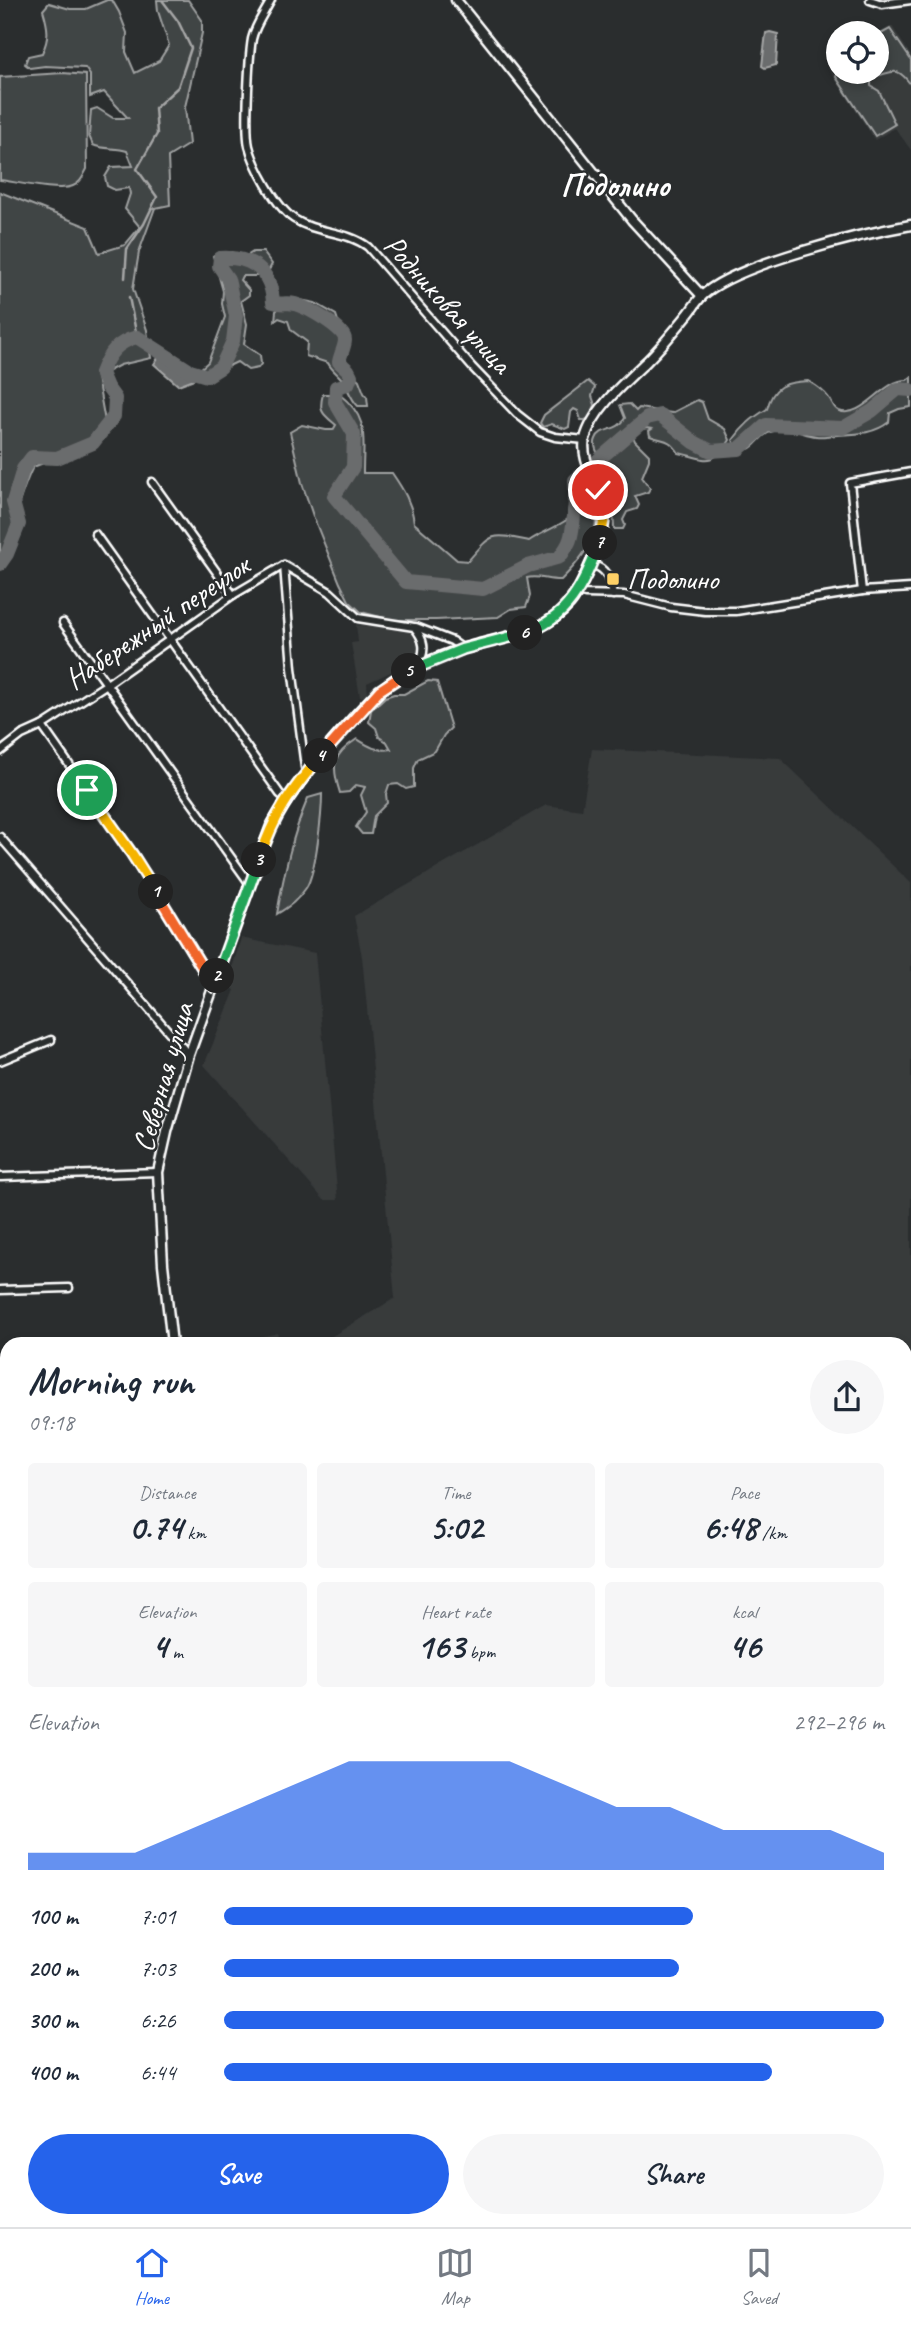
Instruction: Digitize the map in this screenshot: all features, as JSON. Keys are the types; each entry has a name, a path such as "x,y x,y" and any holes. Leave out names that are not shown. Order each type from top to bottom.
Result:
{"street":[{"name":"Родниковая улица","path":"271,0 253,39 248,138 253,158 278,202 293,219 303,224 359,239 472,367 528,424 555,437 585,440"},
{"path":"456,0 632,220 702,296"},
{"path":"870,0 882,4 911,0"},
{"path":"585,440 591,425 605,405 652,357 702,296 734,277 760,266 876,232 911,225"},
{"name":"Северная улица","path":"171,1337 163,1264 158,1172 189,1055 271,826 286,799 307,772 380,690 397,677 417,666 463,649 528,632 544,625 571,603 601,539 604,520 601,502 586,461 585,440"},
{"path":"862,591 850,483 911,472"},
{"path":"152,482 233,595"},
{"path":"95,534 286,799"},
{"path":"591,564 603,569 608,575 614,595"},
{"path":"284,565 292,668 307,772"},
{"name":"Набережный переулок","path":"0,752 22,735 42,726 107,684 233,595 284,565 330,592 358,618 414,627 452,641 463,649"},
{"path":"577,592 624,595 671,607 726,611 862,591 911,588"},
{"path":"63,623 250,884"},
{"path":"414,627 423,638 424,649 423,657 417,666"},
{"path":"42,726 132,854 214,987"},
{"path":"0,837 189,1055"},
{"path":"0,1061 51,1040"},
{"path":"0,1177 158,1172"},
{"path":"0,1290 69,1288"}],"shaded area":[{"path":"112,0 119,12 127,33 126,52 135,73 159,61 169,45 157,0 188,0 202,20 202,33 185,107 189,144 168,157 170,205 155,208 139,252 133,289 147,330 151,358 120,365 97,377 106,427 81,446 33,467 0,564 0,192 88,227 99,253 125,245 140,227 125,209 130,194 129,188 115,190 107,186 105,177 111,167 133,166 127,151 93,145 89,136 91,110 97,108 113,118 128,118 104,92 90,97 90,75 85,68 30,68 25,64 28,56 42,53 45,47 47,32 43,10 49,3 70,9 86,9"},
{"path":"892,26 911,56 911,150 895,128 875,140 838,84 889,84 889,28"},
{"path":"889,30 911,60 911,85 901,74 889,72"},
{"path":"766,33 778,34 776,65 765,68 762,66"},
{"path":"63,73 86,75 87,169 83,177 76,185 67,188 0,180 0,77"},
{"path":"841,84 871,84 879,91 895,124 875,136"},
{"path":"231,252 245,257 253,252 263,252 272,264 266,276 242,276 240,280 249,290 249,295 241,301 247,324 244,344 260,355 261,364 258,368 248,370 237,362 212,374 201,375 198,371 208,362 225,317 223,291 213,256"},
{"path":"295,299 315,303 336,315 339,324 348,334 344,352 349,370 359,380 368,406 358,406 328,363 306,356 307,342 291,330 288,321 279,318 275,321 276,311 286,301"},
{"path":"170,354 195,370 194,379 178,385 154,364 158,358"},
{"path":"911,377 911,407 890,413 889,422 877,429 858,434 821,436 793,430 776,431 768,433 752,447 744,450 737,450 733,440 748,423 767,409 776,390 786,384 808,381 825,393 837,410 848,412 856,410 898,381"},
{"path":"588,381 595,387 592,396 595,405 590,418 581,420 578,411 574,409 569,427 565,429 552,424 543,427 540,423 544,415"},
{"path":"323,394 339,394 356,411 363,429 363,473 392,473 406,496 414,523 457,560 468,561 494,537 529,541 563,522 568,519 570,503 576,490 583,481 591,480 595,496 596,523 589,546 561,580 527,578 530,596 526,607 511,609 498,617 392,620 361,612 349,601 340,583 313,516 290,432 302,425 333,430 336,425 321,409"},
{"path":"697,400 702,402 708,419 725,429 730,440 718,455 702,459 679,453 669,442 650,436 649,431 652,429 644,428 637,432 633,436 635,441 649,455 642,477 650,488 648,492 635,496 639,505 637,509 627,512 623,529 614,529 610,487 595,445 598,435 622,423 625,418 620,405 629,404 636,411 639,408 672,413"},
{"path":"356,625 412,628 420,640 417,660 367,683 368,696 360,697 351,643 358,642"},
{"path":"428,681 437,682 451,728 435,751 418,759 414,768 414,787 406,789 398,784 389,785 387,803 374,816 371,834 362,834 356,827 366,812 361,795 365,787 356,785 349,792 340,793 335,775 338,756 357,739 377,749 391,749 369,722 371,710 385,697 404,694"},
{"path":"592,749 780,758 911,883 911,1337 331,1337 395,1298 362,957 354,916 546,805 582,810"},
{"path":"322,794 318,842 310,880 297,899 277,914 289,855 302,812 308,798"},
{"path":"241,938 315,953 338,1200 324,1200 204,1065 235,990 227,985"},
{"path":"278,1333 278,1337 259,1337"}],"waterway":[{"path":"125,278 127,249 144,224 157,197 137,169 157,134 155,108 178,87 191,48 178,21 162,0"},
{"path":"0,564 19,524 13,502 23,469 32,457 57,458 93,443 114,416 115,398 101,373 110,355 119,346 137,337 190,371 207,376 221,367 233,341 236,316 228,279 219,266 220,258 242,260 258,267 268,281 273,302 295,304 307,309 332,324 343,335 345,343 339,362 351,376 348,384 336,387 335,402 354,434 353,467 334,496 406,582 483,589 528,566 560,557 569,542 572,530 575,480 647,418 660,415 694,442 711,451 739,449 766,425 843,428 872,411 898,389 911,390"},
{"path":"129,297 137,337"}],"place":[{"name":"Подолино","path":"613,579"}],"district":[{"name":"Подолино","path":"615,185"}],"route":[{"path":"87,790 132,854 214,987 271,826 286,799 356,714 397,677 417,666 463,649 528,632 544,625 571,603 595,556 603,532 603,510 598,490"}]}
